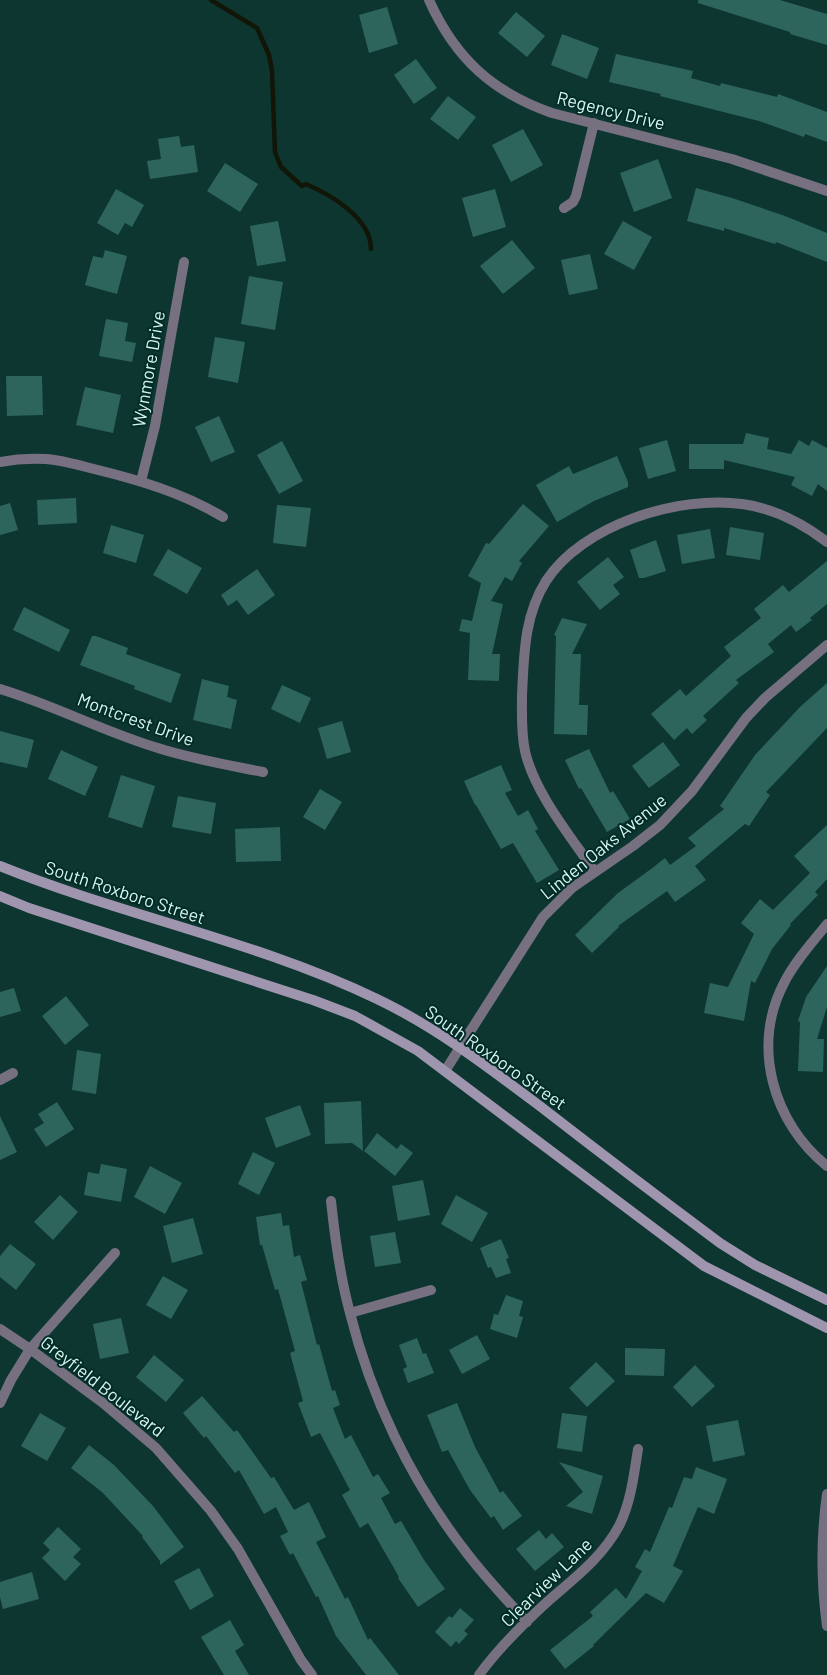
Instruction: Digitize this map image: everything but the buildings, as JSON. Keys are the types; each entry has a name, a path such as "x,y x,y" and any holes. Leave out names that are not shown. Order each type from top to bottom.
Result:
{"street":[{"name":"Regency Drive","path":"429,0 448,37 460,53 486,79 513,97 552,113 732,159 827,190"},
{"path":"564,208 574,202 594,124"},
{"name":"Wynmore Drive","path":"141,481 155,426 184,262"},
{"path":"0,462 17,459 61,461 141,481 184,497 222,517"},
{"path":"595,872 533,777 524,744 522,717 527,625 536,599 547,580 558,565 583,543 616,525 666,507 688,503 710,501 742,504 769,510 792,519 827,542"},
{"name":"Linden Oaks Avenue","path":"445,1071 542,917 560,898 660,825 692,791 746,718 765,698 827,645"},
{"name":"Montcrest Drive","path":"0,689 31,698 158,748 263,772"},
{"name":"South Roxboro Street","path":"0,866 44,884 178,925 306,968 380,1000 460,1047 720,1243 755,1265 827,1300"},
{"path":"0,896 29,908 321,1003 355,1016 418,1051 704,1266 827,1328"},
{"path":"827,924 796,962 783,984 770,1025 769,1056 772,1082 780,1106 790,1126 804,1144 827,1166"},
{"path":"0,1080 13,1073"},
{"path":"331,1201 338,1260 350,1314 363,1358 395,1437 437,1512 488,1580 527,1622"},
{"path":"0,1403 11,1380 30,1349 115,1253"},
{"path":"350,1314 431,1290"},
{"name":"Greyfield Boulevard","path":"0,1329 30,1349 132,1427 156,1448 185,1480 211,1511 238,1550 301,1660 312,1675"},
{"name":"Clearview Lane","path":"479,1675 510,1638 545,1604 590,1565 606,1546 625,1512 638,1449"},
{"path":"827,1494 822,1574 827,1626"}],"waterway":[{"path":"211,0 257,28 269,55 272,71 275,152 281,167 302,186 306,184 327,194 348,209 364,227 371,249"}]}
